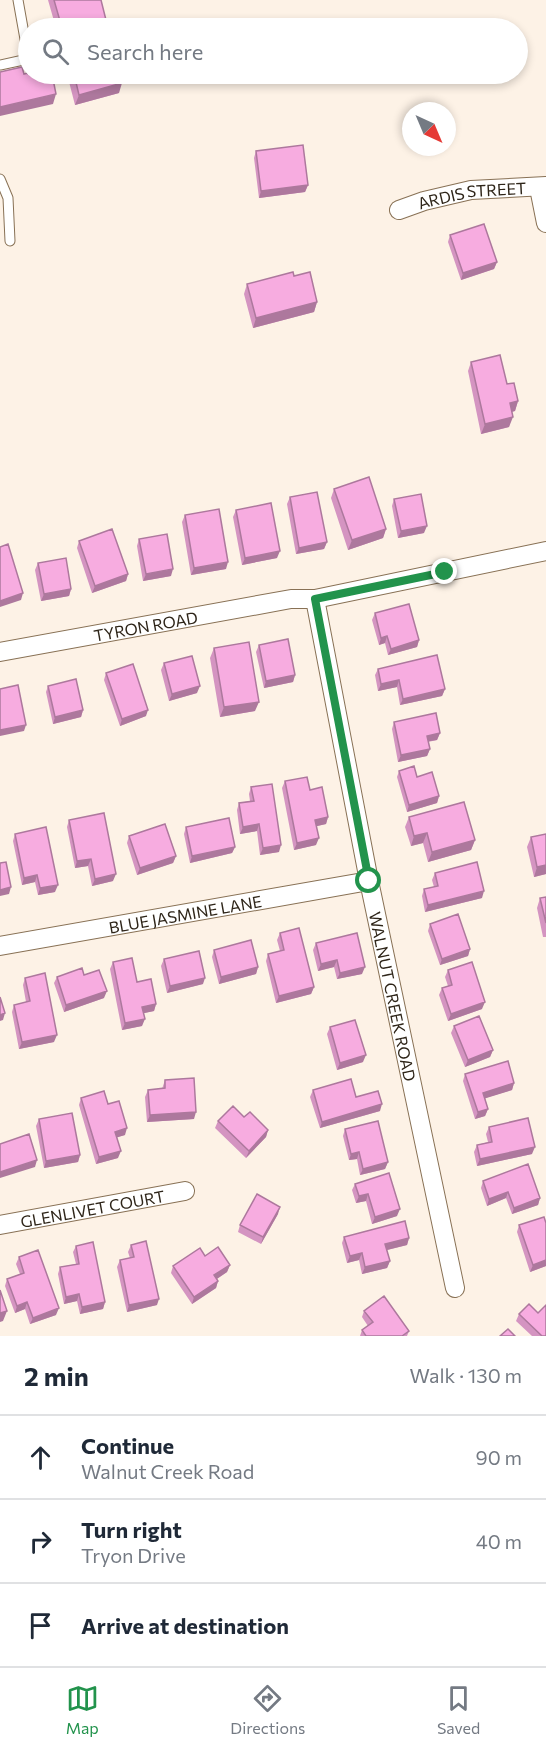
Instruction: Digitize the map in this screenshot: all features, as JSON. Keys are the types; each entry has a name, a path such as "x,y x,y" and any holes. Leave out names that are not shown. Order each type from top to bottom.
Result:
{"street":[{"name":"ARDIS STREET","path":"399,210 424,201 471,190 543,187"},
{"path":"543,187 546,223"},
{"name":"TYRON ROAD","path":"0,652 291,599 315,599 546,551"},
{"name":"WALNUT CREEK ROAD","path":"315,599 369,881 454,1288"},
{"name":"BLUE JASMINE LANE","path":"0,946 369,881"},
{"name":"GLENLIVET COURT","path":"0,1225 185,1191"}],"lane":[{"path":"18,0 21,18"},
{"path":"0,65 18,60"},
{"path":"0,178 8,198 10,241"}],"building":[{"path":"54,0 101,0 106,18 59,18"},
{"path":"18,68 18,84 54,84 56,94 0,107 0,72"},
{"path":"76,84 118,84 79,95"},
{"path":"303,145 308,185 261,191 256,151"},
{"path":"484,224 497,262 463,273 450,235"},
{"path":"293,272 294,276 310,272 317,302 256,318 247,284"},
{"path":"500,355 507,384 514,383 518,401 510,403 513,417 485,424 471,362"},
{"path":"369,477 386,529 352,540 334,489"},
{"path":"317,492 327,542 299,548 290,497"},
{"path":"421,494 427,526 401,531 394,499"},
{"path":"271,503 280,551 245,558 236,510"},
{"path":"219,509 228,562 194,568 185,515"},
{"path":"112,529 128,574 95,586 79,541"},
{"path":"167,534 173,569 146,574 139,539"},
{"path":"8,544 23,593 0,601 0,547"},
{"path":"66,558 71,589 44,594 38,563"},
{"path":"409,604 419,640 391,649 387,636 381,638 375,613"},
{"path":"288,639 295,675 266,681 259,645"},
{"path":"249,642 259,702 224,707 214,648"},
{"path":"437,655 445,689 403,699 399,680 381,684 378,669"},
{"path":"192,656 200,686 172,694 164,663"},
{"path":"133,664 148,710 122,719 106,673"},
{"path":"76,679 83,710 55,717 48,686"},
{"path":"18,685 26,725 0,730 0,689"},
{"path":"436,713 440,733 427,736 430,749 401,755 394,722"},
{"path":"414,766 417,777 432,772 439,796 409,805 399,771"},
{"path":"307,777 310,790 322,787 328,817 315,820 319,838 297,843 285,781"},
{"path":"272,784 281,845 263,848 259,824 243,827 239,803 254,801 251,787"},
{"path":"464,802 475,840 432,852 427,833 414,836 409,817"},
{"path":"104,813 116,874 95,879 91,859 77,861 69,820"},
{"path":"229,818 235,847 192,856 186,827"},
{"path":"165,824 176,856 140,868 129,836"},
{"path":"46,827 58,885 40,888 37,875 24,878 15,834"},
{"path":"546,834 546,865 537,867 531,837"},
{"path":"6,862 11,887 0,890 0,863"},
{"path":"477,862 484,891 428,905 424,889 438,886 435,873"},
{"path":"546,897 546,923 540,898"},
{"path":"458,914 470,949 442,959 430,924"},
{"path":"299,928 314,987 279,996 268,954 284,950 280,933"},
{"path":"357,933 365,967 340,973 337,960 321,964 316,943"},
{"path":"251,940 258,967 221,977 214,950"},
{"path":"199,951 205,978 170,986 164,959"},
{"path":"132,958 137,982 151,979 156,1004 142,1007 145,1019 125,1023 113,962"},
{"path":"472,962 485,1002 451,1014 442,988 452,985 448,970"},
{"path":"82,968 84,975 99,970 107,991 66,1005 57,977"},
{"path":"45,973 57,1035 22,1042 14,1005 30,1001 25,978"},
{"path":"0,997 5,1013 0,1015"},
{"path":"479,1016 493,1050 468,1060 454,1026"},
{"path":"355,1020 366,1055 340,1063 330,1027"},
{"path":"508,1061 514,1083 483,1093 488,1109 478,1112 465,1074"},
{"path":"194,1078 196,1112 150,1115 148,1090 165,1088 165,1080"},
{"path":"351,1079 356,1097 378,1091 382,1104 322,1122 313,1090"},
{"path":"104,1091 108,1104 119,1101 127,1128 115,1132 121,1151 99,1157 81,1098"},
{"path":"233,1106 244,1117 250,1112 268,1130 249,1151 218,1121"},
{"path":"72,1113 80,1155 46,1161 39,1119"},
{"path":"528,1118 535,1147 480,1159 477,1145 492,1142 489,1127"},
{"path":"378,1121 388,1162 363,1169 359,1152 351,1154 345,1129"},
{"path":"29,1134 37,1160 0,1172 0,1144"},
{"path":"528,1164 540,1198 514,1208 508,1192 489,1199 483,1181"},
{"path":"389,1173 400,1209 375,1217 368,1194 359,1196 355,1184"},
{"path":"257,1194 280,1207 263,1237 240,1225"},
{"path":"544,1217 546,1260 533,1265 519,1225"},
{"path":"405,1221 409,1238 385,1244 390,1261 365,1267 362,1253 350,1256 344,1237"},
{"path":"146,1241 159,1299 129,1305 120,1260 134,1257 131,1245"},
{"path":"93,1242 105,1302 82,1307 79,1294 66,1297 60,1267 79,1264 76,1246"},
{"path":"218,1247 230,1265 214,1275 218,1281 194,1297 173,1266 200,1248 205,1256"},
{"path":"38,1250 59,1308 33,1318 27,1302 17,1306 7,1279 24,1273 19,1257"},
{"path":"0,1290 7,1311 0,1313"},
{"path":"384,1296 409,1331 402,1336 366,1336 362,1330 373,1322 364,1311"},
{"path":"529,1304 538,1313 546,1305 546,1336 542,1336 519,1314"},
{"path":"508,1329 515,1336 500,1336"}],"route":[{"path":"369,881 315,599 445,572"}]}
